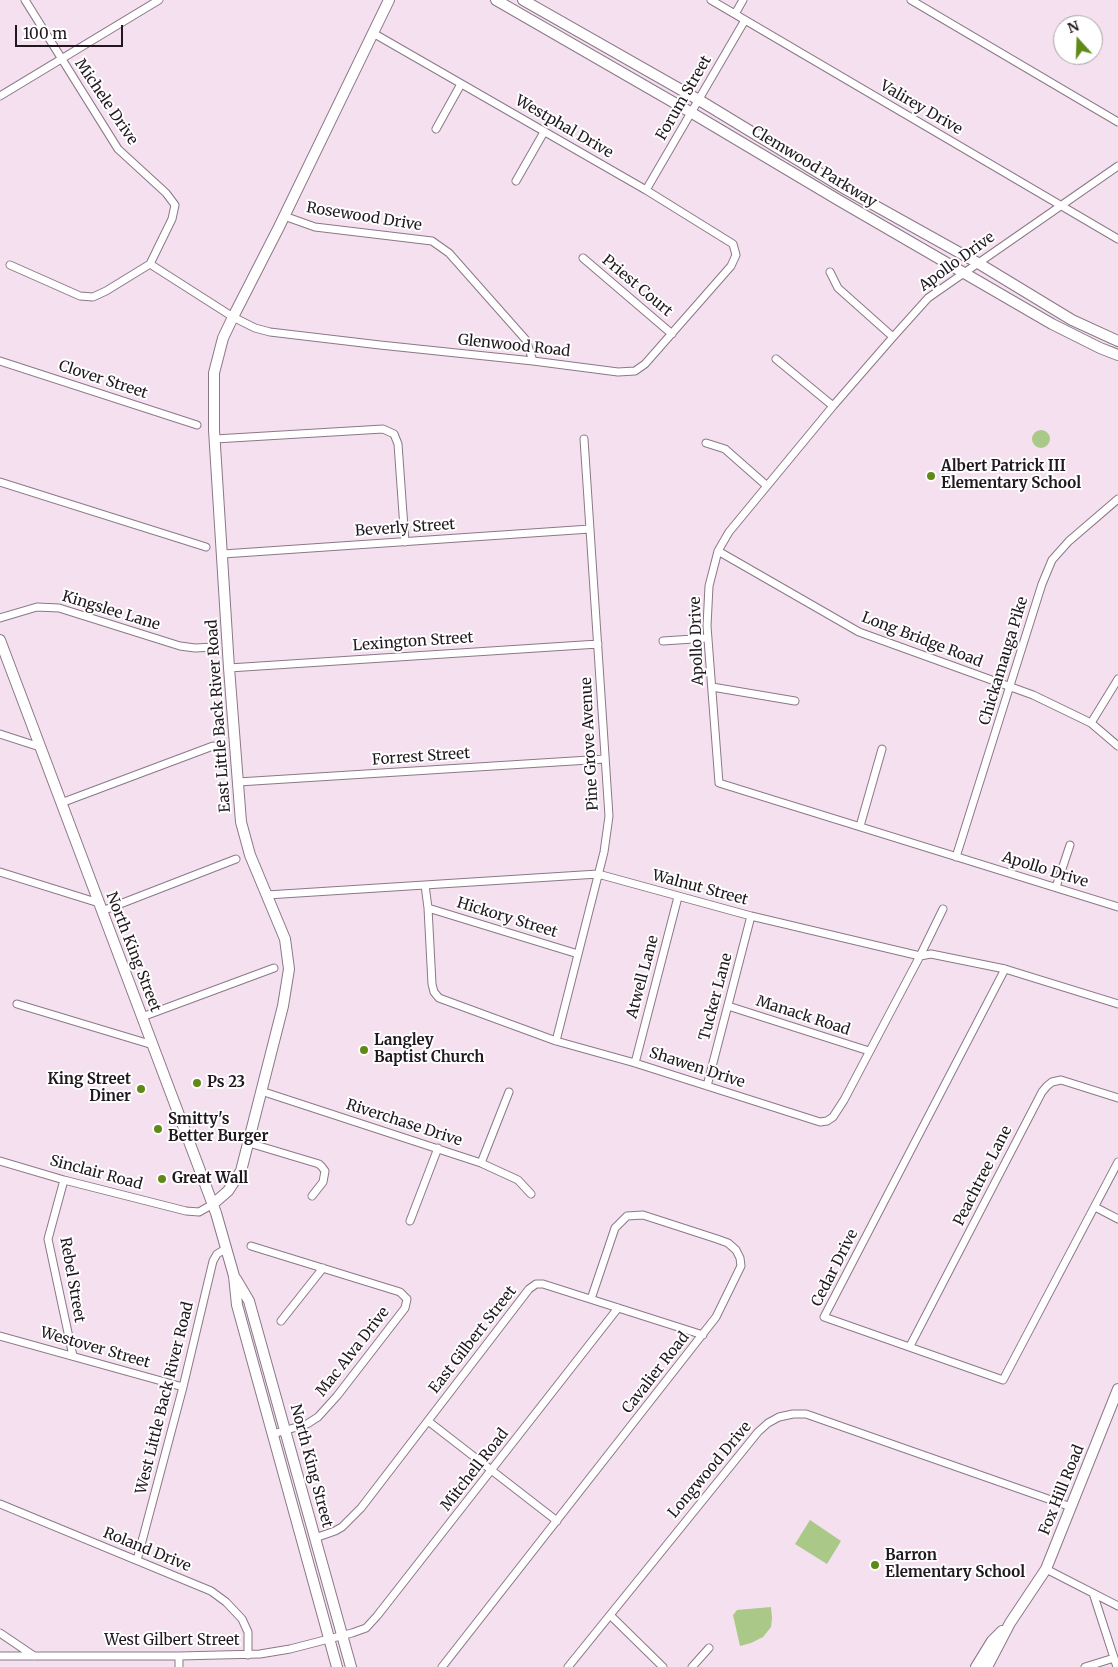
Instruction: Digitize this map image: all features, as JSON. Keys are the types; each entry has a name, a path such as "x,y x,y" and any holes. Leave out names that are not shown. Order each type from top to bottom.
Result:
{"street":[{"name":"Michele Drive","path":"25,0 118,149 166,193 174,205 172,219 150,264"},
{"path":"0,96 159,0"},
{"path":"373,33 389,0"},
{"name":"Clemwood Parkway","path":"496,0 1060,328 1118,355"},
{"name":"Clemwood Parkway","path":"523,0 699,100 847,190 978,262 1072,320 1118,341"},
{"name":"Valirey Drive","path":"711,0 1118,239"},
{"path":"735,14 743,0"},
{"path":"911,0 1118,122"},
{"name":"Forum Street","path":"646,190 745,20"},
{"name":"Westphal Drive","path":"373,33 727,238 733,244 736,251"},
{"name":"East Little Back River Road","path":"213,1204 228,1191 238,1178 249,1142 283,1006 289,969 285,939 250,855 242,822 229,668 215,439 214,373 223,338 373,33"},
{"path":"436,129 461,84"},
{"path":"516,181 544,132"},
{"name":"Apollo Drive","path":"1118,166 928,298 833,406 738,520 718,551 709,586 708,638 719,783 1118,907"},
{"name":"Rosewood Drive","path":"284,216 315,227 432,241 449,252 526,340 533,360"},
{"name":"Glenwood Road","path":"150,264 233,317 255,328 270,332 533,360 627,373 635,371 645,364 672,334 736,260 736,251"},
{"name":"Priest Court","path":"583,258 672,334"},
{"path":"10,265 80,296 93,297 150,264"},
{"path":"830,272 838,288 893,337"},
{"path":"776,359 833,406"},
{"name":"Clover Street","path":"0,361 197,425"},
{"path":"215,439 383,429 394,434 398,444 405,542"},
{"name":"Pine Grove Avenue","path":"556,1041 608,834 609,816 584,439"},
{"path":"706,443 725,449 767,486"},
{"path":"0,482 206,547"},
{"name":"Chickamauga Pike","path":"956,856 1042,584 1052,560 1069,541 1118,499"},
{"name":"Beverly Street","path":"223,554 590,529"},
{"name":"Long Bridge Road","path":"718,551 859,632 1033,695 1090,723 1118,746"},
{"name":"Kingslee Lane","path":"0,618 37,607 59,608 180,646 195,648 215,647"},
{"path":"663,641 708,638"},
{"name":"North King Street","path":"0,640 213,1204 234,1276 237,1305 337,1667"},
{"name":"Lexington Street","path":"229,668 598,644"},
{"path":"1090,723 1118,679"},
{"path":"712,687 795,701"},
{"path":"0,734 40,747"},
{"path":"61,803 213,746"},
{"path":"860,826 882,749"},
{"name":"Forrest Street","path":"238,782 605,759"},
{"path":"1056,887 1070,844"},
{"path":"0,872 100,907 236,859"},
{"name":"Walnut Street","path":"267,895 598,874 751,916 920,956 931,954 1005,969 1118,1004"},
{"name":"Shawen Drive","path":"425,885 432,984 434,992 439,998 556,1041 635,1063 820,1122 833,1117 844,1100 943,909"},
{"name":"Atwell Lane","path":"635,1063 678,897"},
{"name":"Hickory Street","path":"428,908 578,954"},
{"name":"Tucker Lane","path":"707,1086 751,916"},
{"path":"142,1017 274,968"},
{"name":"Cedar Drive","path":"1005,969 824,1317 1003,1380 1096,1207"},
{"path":"16,1004 153,1045"},
{"name":"Manack Road","path":"728,1006 869,1052"},
{"name":"Peachtree Lane","path":"910,1346 1042,1092 1047,1086 1052,1082 1060,1080 1118,1098"},
{"name":"Riverchase Drive","path":"261,1091 481,1163 518,1180 531,1194"},
{"path":"481,1163 509,1092"},
{"path":"249,1142 319,1164 325,1171 324,1182 312,1196"},
{"path":"410,1221 438,1148"},
{"name":"Sinclair Road","path":"0,1161 64,1180 192,1212 202,1211 213,1204"},
{"path":"1118,1162 1096,1207 1118,1219"},
{"name":"Rebel Street","path":"64,1180 48,1239 73,1356"},
{"name":"Cavalier Road","path":"442,1667 703,1335 716,1317 741,1266 736,1250 728,1243 644,1215 627,1216 615,1228 591,1299"},
{"name":"Mac Alva Drive","path":"251,1246 400,1292 407,1299 405,1308 318,1417 307,1424 273,1434"},
{"name":"West Little Back River Road","path":"137,1560 183,1387 213,1261 217,1254 227,1248"},
{"path":"281,1320 323,1268"},
{"name":"North King Street","path":"234,1276 249,1301 351,1667"},
{"name":"East Gilbert Street","path":"315,1538 342,1527 361,1508 529,1289 536,1284 543,1284 703,1335"},
{"name":"Mitchell Road","path":"342,1636 362,1630 372,1622 618,1308"},
{"name":"Westover Street","path":"0,1336 183,1387"},
{"name":"Fox Hill Road","path":"987,1667 1010,1623 1046,1569 1118,1390"},
{"name":"Longwood Drive","path":"568,1667 758,1432 768,1423 779,1417 806,1414 1071,1507"},
{"path":"428,1421 557,1521"},
{"name":"Roland Drive","path":"0,1504 211,1591 226,1602 247,1626 248,1655"},
{"path":"1046,1569 1118,1606"},
{"path":"1093,1593 1116,1667"},
{"path":"610,1614 663,1667"},
{"name":"Fox Hill Road","path":"976,1667 992,1642 1010,1623"},
{"path":"0,1634 34,1656"},
{"name":"West Gilbert Street","path":"0,1656 248,1655 280,1652 342,1636"},
{"path":"692,1667 709,1648"},
{"path":"179,1656 179,1667"},
{"path":"1085,1667 1114,1658"}],"green space":[{"path":"1041,430 1047,433 1050,439 1047,445 1041,448 1035,445 1032,439 1035,433"},
{"path":"810,1520 841,1541 827,1564 795,1544"},
{"path":"771,1607 771,1627 763,1637 740,1646 733,1615 737,1610"}],"place":[{"name":"Albert Patrick III Elementary School","path":"931,476"},
{"name":"Langley Baptist Church","path":"364,1050"},
{"name":"Ps 23","path":"197,1083"},
{"name":"King Street Diner","path":"141,1089"},
{"name":"Smitty's Better Burger","path":"158,1129"},
{"name":"Great Wall","path":"162,1179"},
{"name":"Barron Elementary School","path":"875,1565"}]}
